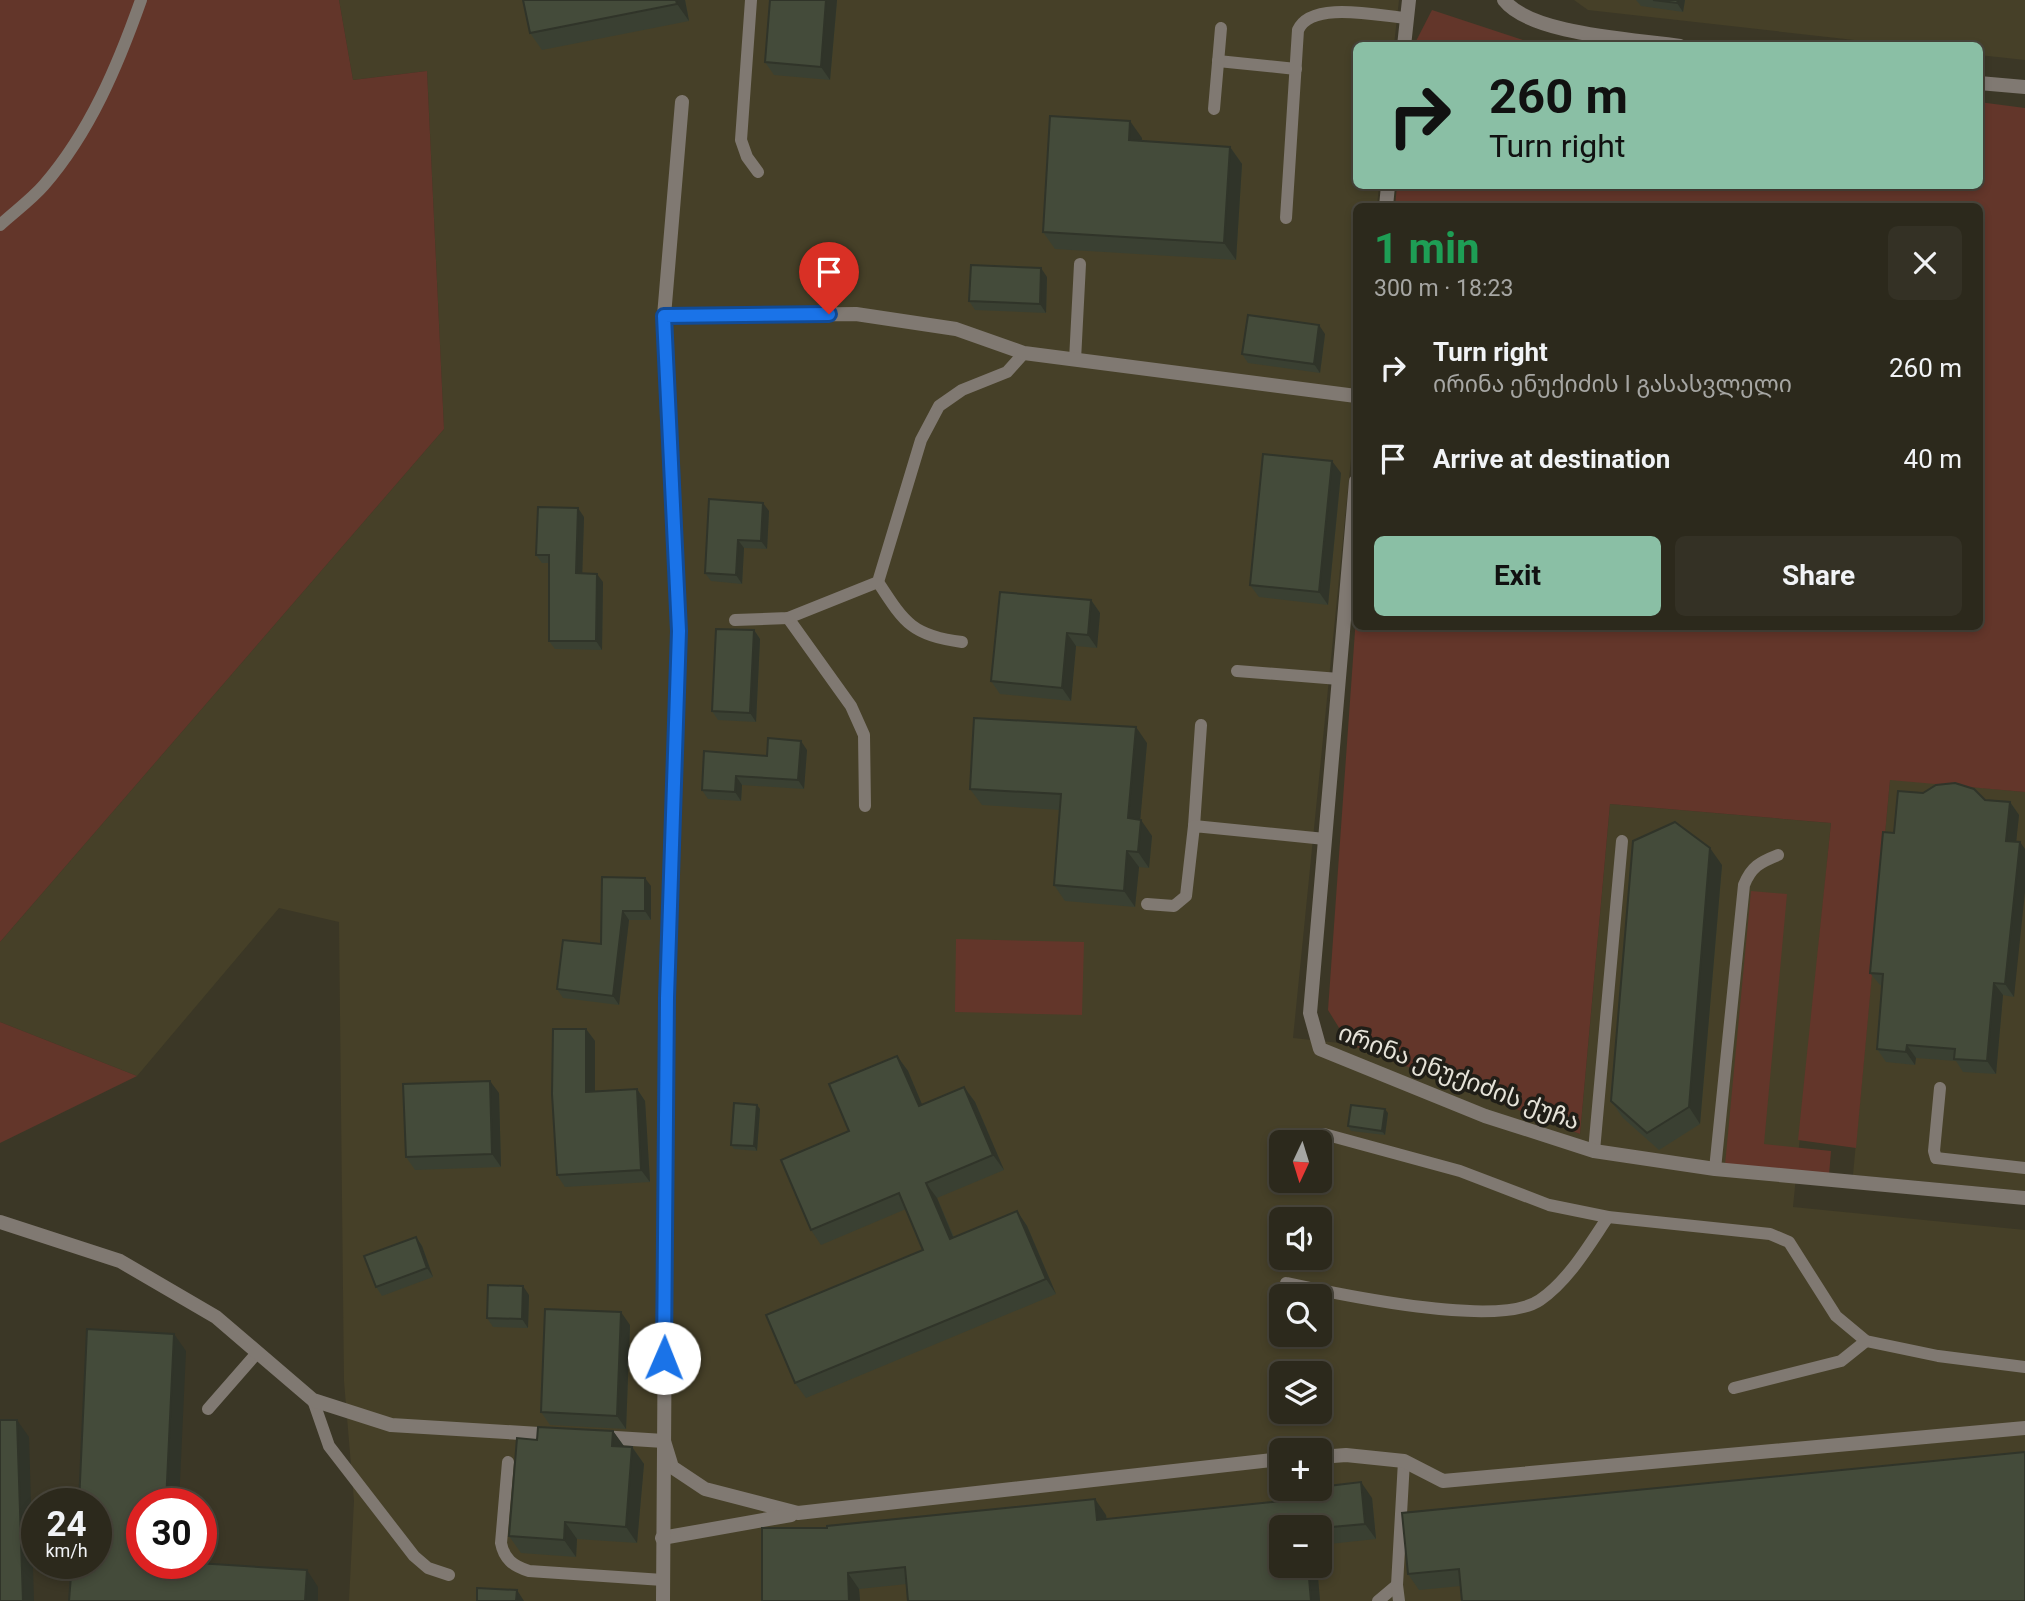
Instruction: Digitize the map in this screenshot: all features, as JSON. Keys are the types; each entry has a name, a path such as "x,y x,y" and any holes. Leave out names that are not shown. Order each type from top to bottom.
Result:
{"street":[{"path":"1404,42 1409,0"},
{"path":"1504,0 1512,10 1544,26 1652,42"},
{"path":"1983,83 2025,87"},
{"path":"663,1601 667,998 679,631 664,316 682,102"},
{"path":"664,316 856,314 956,329 1024,353 1353,396"},
{"name":"ირინა ენუქიძის ქუჩა","path":"1353,516 1310,1013 1320,1049 1507,1124 1594,1151 1715,1169 2025,1198"},
{"path":"0,1222 120,1262 216,1317 313,1400 391,1425 664,1441"},
{"path":"1332,1456 1404,1461 1443,1480 2025,1428"},
{"path":"664,1441 672,1466 705,1489 798,1513"},
{"path":"662,1538 798,1513 1269,1460"}],"lane":[{"path":"0,225 44,185 90,118 117,66 141,0"},
{"path":"751,0 741,140 747,157 758,172"},
{"path":"1286,218 1298,30 1302,22 1323,11 1407,18"},
{"path":"1214,109 1221,28"},
{"path":"1218,61 1296,69"},
{"path":"1075,360 1080,264"},
{"path":"878,582 921,440 939,406 962,390 1007,372 1024,353"},
{"path":"735,620 788,618 878,582"},
{"path":"878,582 903,620 933,639 962,642"},
{"path":"788,618 851,706 864,735 865,806"},
{"path":"1237,671 1339,679"},
{"path":"1147,904 1174,906 1186,896 1201,725"},
{"path":"1194,827 1325,839"},
{"path":"1594,1151 1622,841"},
{"path":"1715,1169 1744,885 1750,871 1761,861 1778,855"},
{"path":"1940,1088 1934,1151 1936,1158 2025,1168"},
{"path":"1332,1136 1460,1171 1549,1205 1608,1217 1769,1234 1789,1242 1836,1316 1866,1341 1938,1356 2025,1367"},
{"path":"1286,1283 1366,1301 1488,1311 1519,1308 1539,1300 1573,1268 1608,1217"},
{"path":"1734,1388 1841,1361 1866,1341"},
{"path":"208,1409 257,1353"},
{"path":"313,1400 329,1446 406,1545 428,1568 449,1575"},
{"path":"1399,1601 1397,1585 1404,1461"},
{"path":"508,1462 501,1543 504,1555 516,1567 529,1571 663,1580"},
{"path":"1378,1601 1397,1585"}],"shaded area":[{"path":"0,0 339,0 353,80 427,71 444,429 0,942"},
{"path":"339,0 1399,0 1394,42 1353,42 1353,189 1379,189 1377,203 1353,203 1353,439 1293,1038 1349,1044 1580,1134 1610,804 1831,823 1793,1207 2025,1230 2025,1601 349,1601 354,1501 344,1381 339,922 279,908 137,1076 0,1022 0,942 444,429 427,71 353,80"},
{"path":"1574,0 2025,0 2025,60 1983,55 1983,42 1872,42 1588,10"},
{"path":"1432,10 1529,42 1416,42"},
{"path":"1983,103 2025,108 2025,792 1890,780 1856,1148 1798,1140 1831,823 1610,804 1580,1134 1349,1044 1328,1010 1355,630 1983,630 1983,203 1395,203 1397,189 1983,189"},
{"path":"1890,779 2025,792 2025,1191 1853,1175"},
{"path":"1751,891 1787,894 1764,1144 1831,1151 1829,1175 1725,1165"},
{"path":"956,939 1084,942 1082,1015 955,1012"},
{"path":"0,1022 137,1076 0,1143"}],"building":[{"path":"523,0 676,0 677,4 530,33"},
{"path":"770,0 826,0 821,67 765,62"},
{"path":"1653,0 1678,0 1677,3"},
{"path":"1050,116 1130,121 1129,140 1230,147 1224,243 1043,232"},
{"path":"971,265 1041,268 1040,304 969,301"},
{"path":"1248,315 1319,325 1314,364 1242,354"},
{"path":"1263,454 1332,461 1319,592 1250,585"},
{"path":"709,499 763,503 761,541 738,540 736,575 705,573"},
{"path":"538,507 578,508 576,573 597,574 596,641 549,641 549,555 536,555"},
{"path":"1000,592 1091,600 1088,635 1067,633 1062,688 991,681"},
{"path":"716,629 754,630 750,713 712,711"},
{"path":"974,718 1136,727 1128,818 1141,820 1138,852 1127,851 1124,891 1054,885 1061,794 970,789"},
{"path":"768,738 801,741 798,780 736,776 735,792 702,790 704,751 767,756"},
{"path":"1955,783 1974,789 1985,800 2010,802 2006,841 2020,842 2005,984 1994,983 1987,1061 1954,1059 1955,1049 1907,1045 1906,1052 1877,1049 1883,974 1870,973 1883,832 1894,833 1898,791 1923,793 1936,785"},
{"path":"1675,822 1710,848 1689,1107 1647,1133 1611,1101 1633,841"},
{"path":"602,877 645,878 645,911 623,911 613,996 557,989 563,940 601,944"},
{"path":"553,1029 586,1029 586,1092 637,1089 641,1170 557,1175 552,1094"},
{"path":"897,1056 919,1106 964,1087 993,1155 926,1183 950,1239 1017,1211 1046,1279 795,1383 766,1315 923,1250 899,1193 811,1230 781,1160 849,1131 829,1084"},
{"path":"490,1081 492,1154 406,1157 403,1084"},
{"path":"734,1103 757,1105 754,1146 731,1145"},
{"path":"1351,1105 1385,1109 1382,1131 1348,1126"},
{"path":"416,1237 427,1268 376,1287 364,1256"},
{"path":"488,1285 523,1286 522,1319 487,1318"},
{"path":"545,1309 621,1312 617,1416 541,1412"},
{"path":"87,1329 174,1334 167,1488 126,1488 126,1579 217,1579 217,1564 307,1570 305,1601 69,1601 71,1579 112,1579 112,1488 80,1488"},
{"path":"0,1420 17,1420 23,1601 0,1601"},
{"path":"538,1427 613,1431 612,1446 632,1447 626,1527 565,1522 564,1540 509,1536 517,1438 537,1440"},
{"path":"2025,1452 2025,1601 1462,1601 1459,1569 1408,1574 1402,1513"},
{"path":"1361,1482 1365,1524 1332,1527 1332,1515 1269,1515 1269,1578 1309,1578 1311,1601 908,1601 905,1567 848,1573 849,1601 762,1601 762,1528 827,1528 1095,1499 1097,1520 1282,1501 1332,1501 1332,1486"},
{"path":"477,1588 517,1590 516,1601 477,1601"}],"route":[{"path":"664,1358 667,998 679,631 664,316 829,314"}]}
